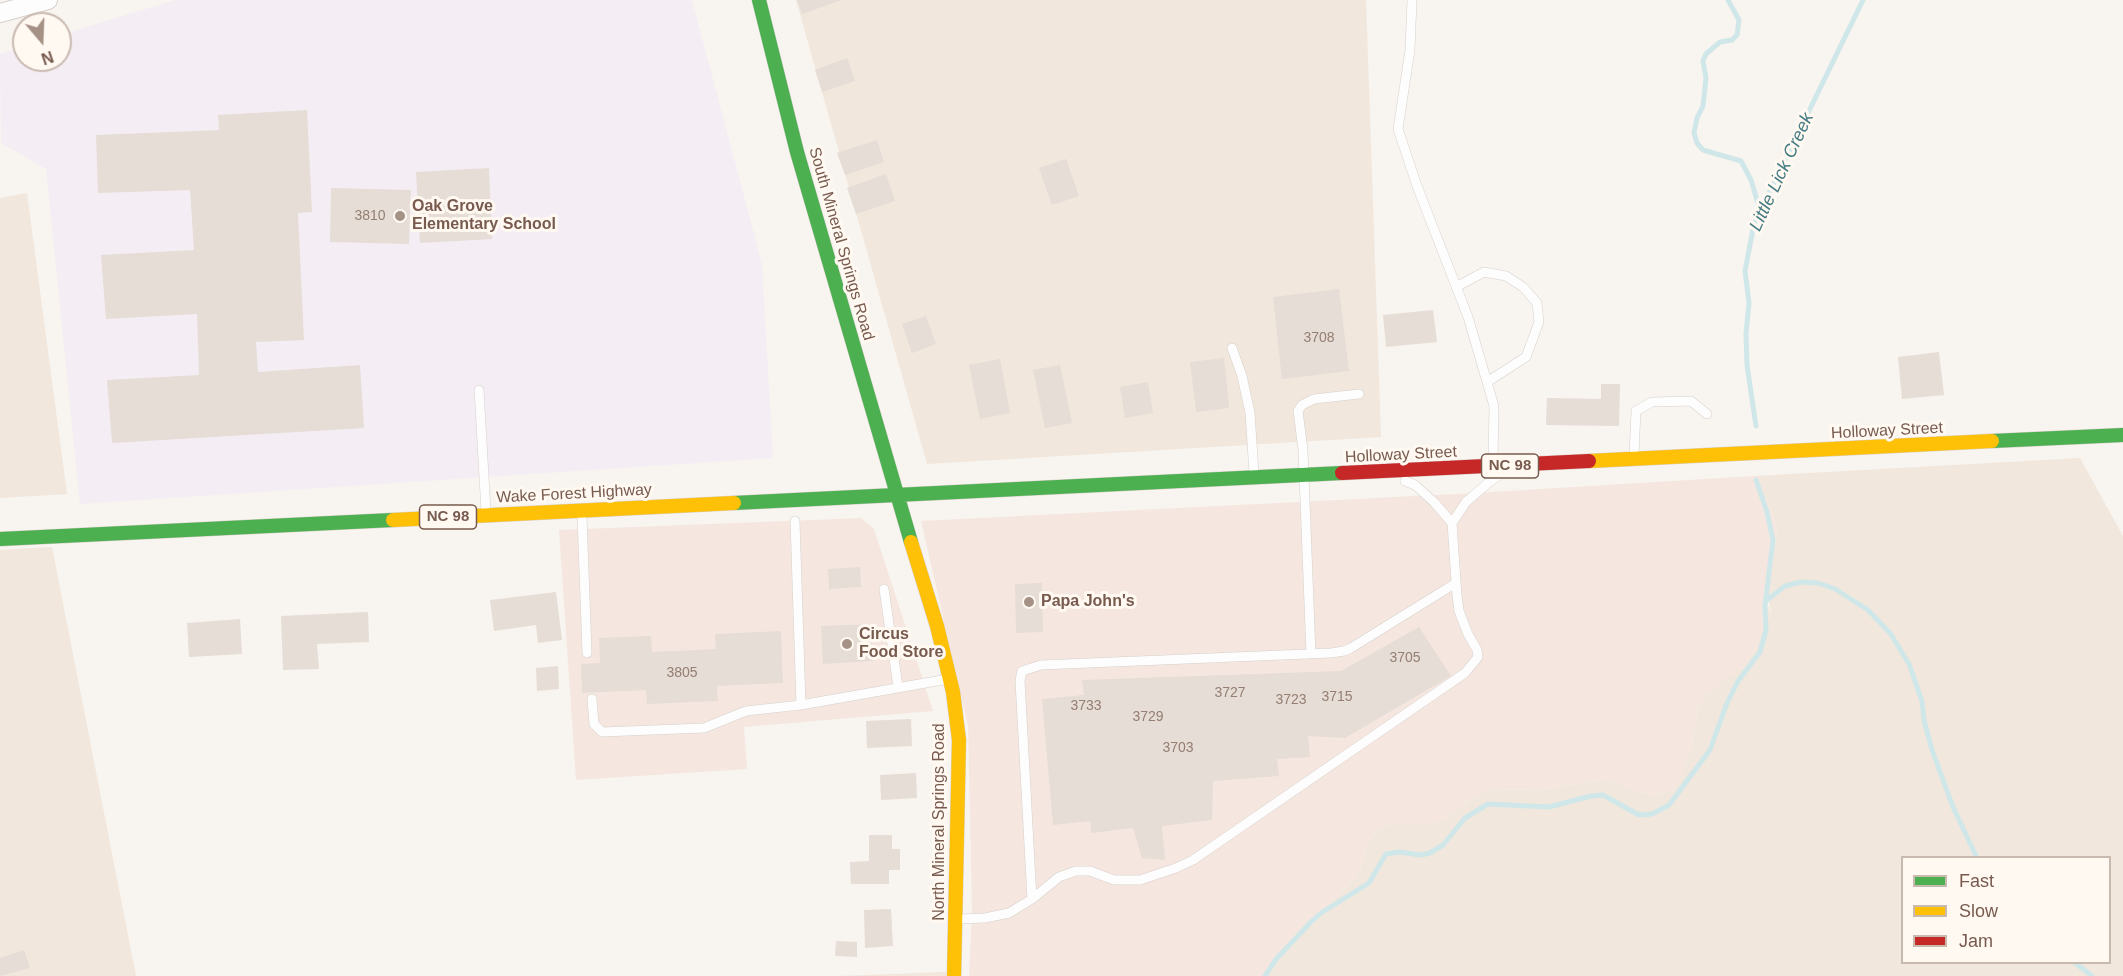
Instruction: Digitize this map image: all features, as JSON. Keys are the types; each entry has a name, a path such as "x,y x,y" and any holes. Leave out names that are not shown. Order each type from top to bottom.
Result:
{"main road":[{"name":"South Mineral Springs Road","path":"759,0 800,163 897,496"},
{"name":"Holloway Street","path":"897,496 2123,435"},
{"name":"Wake Forest Highway","path":"0,539 897,496"},
{"name":"North Mineral Springs Road","path":"897,496 937,626 950,679 959,740 954,976"}],"street":[{"path":"0,13 48,0"}],"lane":[{"path":"1412,0 1410,50 1398,129 1417,186 1468,318 1494,406 1493,467"},
{"path":"1456,287 1484,272 1506,276 1524,287 1536,303 1539,322 1526,357 1487,382"},
{"path":"1232,348 1242,376 1250,413 1254,478"},
{"path":"479,390 486,515"},
{"path":"1311,654 1304,476 1298,411 1302,405 1314,399 1359,394"},
{"path":"1634,460 1636,411 1652,402 1691,401 1707,414"},
{"path":"1452,523 1466,502 1488,483 1516,466"},
{"path":"956,919 985,918 1009,913 1032,899 1059,877 1076,871 1090,871 1114,880 1140,879 1176,868 1192,860 1465,673 1478,657 1460,611 1452,523 1415,485 1386,472"},
{"path":"581,511 587,653"},
{"path":"795,521 801,705"},
{"path":"1032,899 1020,681 1022,671 1041,665 1331,653 1352,648 1456,583"},
{"path":"885,589 898,687"},
{"path":"592,699 594,724 602,732 704,728 746,711 801,705 950,679"}],"shaded area":[{"name":"Oak Grove Elementary School","path":"175,0 692,0 762,264 773,458 80,504 46,169 1,143 0,54 12,50 12,72 72,72 72,31"},
{"path":"796,0 1366,0 1381,437 927,464"},
{"path":"27,193 67,494 0,498 0,198"},
{"path":"2080,458 2123,536 2123,976 1265,976 1277,958 1359,873 1368,843 1377,831 1389,825 1430,825 1444,819 1479,794 1494,789 1536,790 1609,779 1634,791 1654,795 1673,790 1691,750 1698,707 1705,696 1742,667 1754,652 1771,613 1766,584 1777,535 1775,520 1754,476"},
{"path":"1754,476 1775,520 1777,534 1766,584 1766,601 1771,613 1754,652 1742,668 1705,696 1698,707 1691,750 1683,773 1673,790 1654,795 1634,791 1609,779 1536,790 1494,789 1479,794 1444,819 1430,825 1389,825 1377,831 1368,843 1359,873 1277,958 1265,976 969,976 972,910 968,726 921,521 1475,493"},
{"path":"861,518 874,529 933,711 744,727 747,769 576,780 559,530"},
{"path":"52,547 136,976 0,976 0,550"},
{"path":"946,972 946,976 838,976"}],"building":[{"path":"797,0 841,0 802,14"},
{"path":"847,58 855,81 822,92 815,70"},
{"path":"307,110 312,212 298,213 304,340 256,342 258,372 360,365 364,428 112,443 107,380 199,375 197,314 106,319 101,255 194,250 190,190 98,193 96,135 219,130 218,115"},
{"path":"877,140 884,162 845,175 837,153"},
{"path":"1066,159 1079,196 1052,205 1039,168"},
{"path":"489,168 492,239 420,243 416,172"},
{"path":"886,174 895,201 856,214 847,188"},
{"path":"331,188 411,190 409,244 330,242"},
{"path":"1339,289 1349,371 1282,379 1273,297"},
{"path":"1433,310 1437,342 1386,347 1383,315"},
{"path":"926,316 936,344 912,353 902,324"},
{"path":"1939,352 1944,395 1902,399 1898,357"},
{"path":"1224,358 1229,408 1196,412 1190,362"},
{"path":"1000,359 1010,413 980,419 969,365"},
{"path":"1060,365 1072,423 1045,428 1033,370"},
{"path":"1148,382 1153,413 1125,418 1120,387"},
{"path":"1601,384 1620,384 1619,426 1546,425 1547,398 1601,399"},
{"path":"860,567 861,587 829,589 828,569"},
{"path":"1042,583 1043,632 1016,633 1015,584"},
{"path":"556,592 562,640 538,643 536,625 494,631 490,600"},
{"path":"368,612 369,642 317,644 319,669 283,670 281,616"},
{"path":"240,619 242,654 189,657 187,623"},
{"name":"Circus Food Store","path":"871,624 873,661 823,664 821,626"},
{"path":"1419,627 1451,676 1345,738 1308,736 1310,757 1277,759 1279,776 1213,781 1212,820 1162,826 1165,860 1142,858 1133,828 1091,833 1090,821 1053,825 1042,699 1084,695 1082,680 1341,671"},
{"path":"781,631 783,683 717,686 718,701 647,704 646,690 582,693 581,664 600,663 599,638 651,636 652,652 716,649 715,634"},
{"path":"558,666 559,689 537,691 536,668"},
{"path":"911,719 912,746 867,748 866,721"},
{"path":"916,773 917,798 881,800 880,775"},
{"path":"869,835 892,835 892,849 900,849 900,870 889,870 889,884 851,884 850,862 869,861"},
{"path":"891,909 893,946 865,948 864,910"},
{"path":"836,941 857,942 857,957 835,956"},
{"path":"24,950 30,968 0,976 0,958"}],"waterway":[{"path":"1728,0 1739,20 1737,35 1732,40 1720,42 1706,54 1703,61 1706,78 1703,106 1697,118 1694,133 1697,143 1703,150 1741,161 1751,180 1760,210"},
{"name":"Little Lick Creek","path":"1756,426 1747,365 1746,333 1749,303 1745,271 1754,224 1863,0"},
{"name":"Little Lick Creek","path":"1265,976 1277,958 1312,921 1369,883 1386,854 1430,853 1443,845 1465,818 1488,804 1549,807 1603,795 1639,815 1652,814 1669,805 1710,750 1727,703 1738,681 1760,652 1766,630 1765,606 1773,540 1767,512 1756,480"},
{"path":"1767,600 1785,586 1801,582 1818,583 1835,589 1868,610 1890,633 1909,664 1922,701 1924,720 1932,750 1953,807 1976,856"},
{"path":"2077,964 2092,976"}],"traffic: fast":[{"path":"759,0 797,152 911,542"},
{"path":"1992,441 2123,435"},
{"path":"734,503 1342,473"},
{"path":"0,539 393,520"}],"traffic: slow":[{"path":"1589,461 1992,441"},
{"path":"393,520 734,503"},
{"path":"911,542 937,626 953,692 959,740 954,976"}],"traffic: jam":[{"path":"1342,473 1589,461"}],"place":[{"name":"Oak Grove Elementary School","path":"400,216"},
{"name":"Papa John's","path":"1029,602"},
{"name":"Circus Food Store","path":"847,644"}]}
